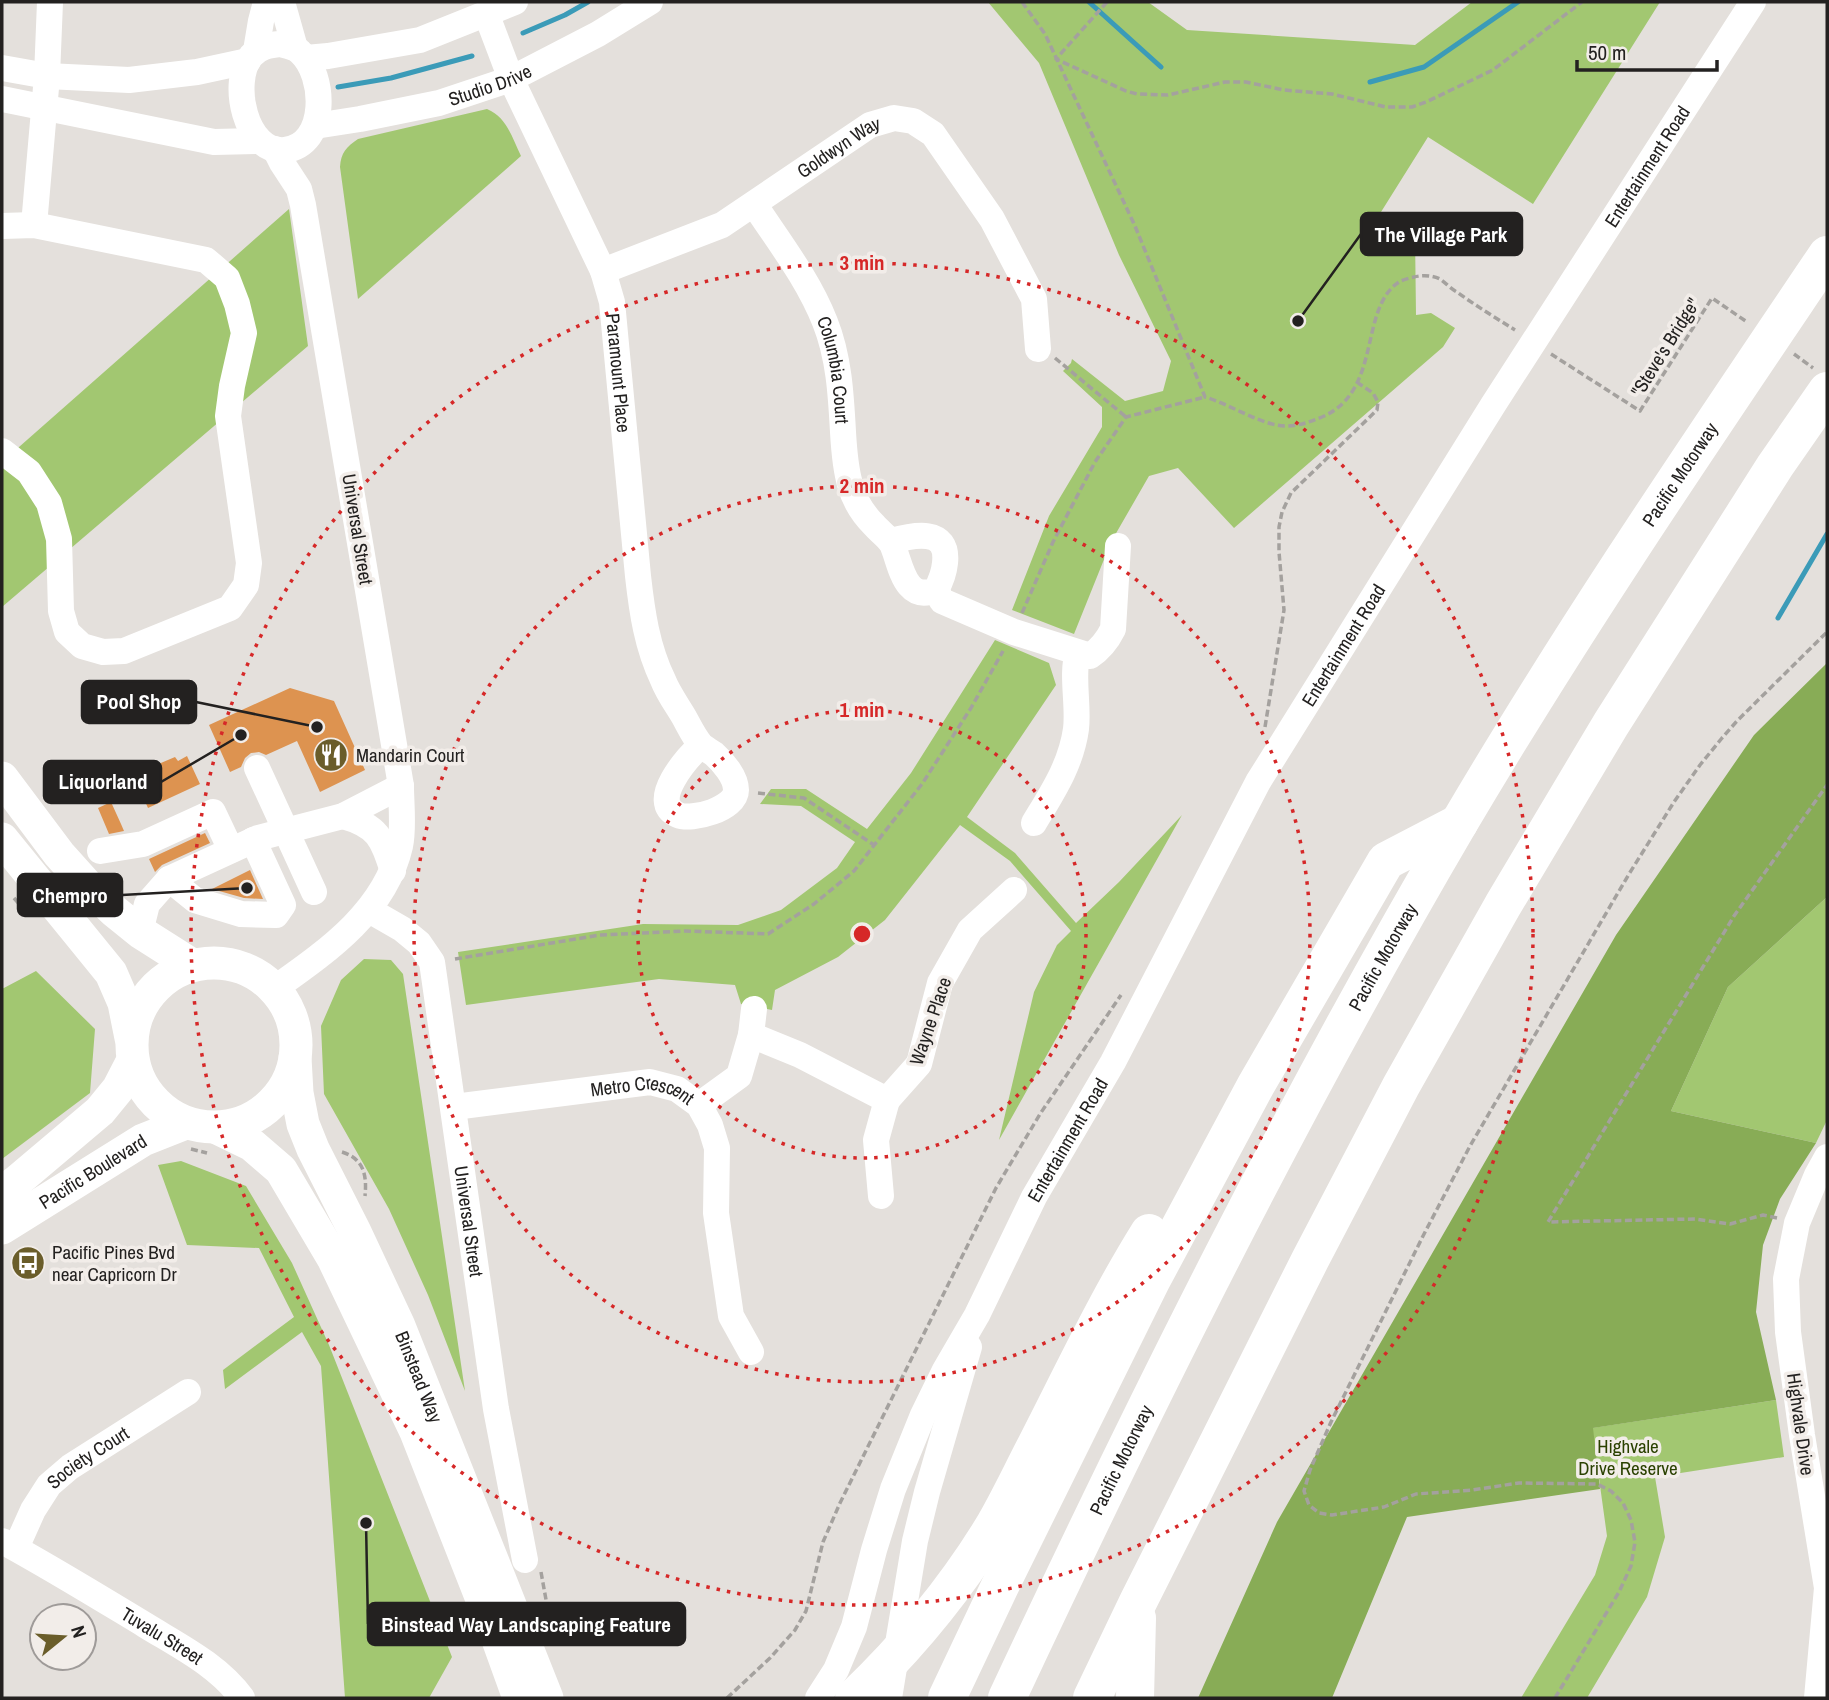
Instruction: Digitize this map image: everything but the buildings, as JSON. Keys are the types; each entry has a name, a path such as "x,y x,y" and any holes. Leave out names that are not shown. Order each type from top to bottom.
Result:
{"highway":[{"name":"Pacific Motorway","path":"1007,1698 1108,1485 1258,1187 1459,822 1650,519 1827,255"},
{"path":"1092,1698 1310,1260 1388,1110 1503,905 1611,724 1775,466 1827,391"},
{"path":"947,1698 1151,1281 1256,1086 1386,861 1459,822"},
{"path":"870,1694 949,1591 992,1529 1107,1306 1167,1202 1203,1184"},
{"path":"1135,1698 1138,1602"}],"main road":[{"path":"2,778 85,883 114,911 143,918 192,965"},
{"path":"2,839 111,973 124,1003 132,1050 139,1081 151,1099 201,1138 245,1122 268,1107 286,1085 295,1058 296,1040 285,1004 274,989 257,975 236,965 214,962 192,965 169,976 150,993 136,1015 132,1050"},
{"name":"Pacific Boulevard","path":"2,1192 100,1111 118,1089 132,1050"},
{"name":"Binstead Way","path":"295,1058 297,1093 303,1124 399,1326 547,1698"},
{"name":"Pacific Boulevard","path":"2,1228 143,1140 201,1138"},
{"name":"Binstead Way","path":"201,1138 252,1145 281,1170 334,1258 415,1432 519,1698"}],"street":[{"path":"34,225 47,76 50,2"},
{"path":"266,2 252,56 244,69 243,80 244,109 252,133 267,145"},
{"path":"2,99 214,142 288,149 296,147 310,137 316,126 319,102 315,77 300,53 282,2"},
{"path":"2,68 47,76 129,80 197,72 252,56 271,45 280,44 300,53 328,57 420,40 515,2"},
{"name":"Studio Drive","path":"316,126 439,103 511,79 598,34 650,2"},
{"name":"Entertainment Road","path":"818,1698 836,1670 854,1627 893,1489 908,1449 945,1370 977,1315 1058,1153 1113,1062 1258,782 1493,405 1753,2"},
{"name":"Paramount Place","path":"485,13 511,79 603,271 612,302 642,614 649,645 663,681 701,745 725,766 733,778 736,790"},
{"name":"Goldwyn Way","path":"603,271 722,225 870,125 894,118 913,121 933,134 992,219 1034,299 1038,349"},
{"name":"Universal Street","path":"267,145 299,189 303,205 401,786 401,843 393,871 369,910 321,955 274,989"},
{"name":"Columbia Court","path":"754,204 811,291 826,324 837,361 845,464 850,486 861,510 891,541 906,582 912,589 924,593 936,590 942,601 1014,632 1078,653"},
{"path":"2,226 34,225 206,260 227,278 244,333 228,416 249,563 246,584 230,608 124,651 103,652 82,646 67,632 61,611 59,539 49,503 29,472 2,451"},
{"path":"891,541 907,536 941,541 946,552 942,580 936,590"},
{"path":"1034,823 1063,774 1072,746 1076,730 1077,702 1075,660 1078,653 1090,656 1101,649 1113,629 1118,546"},
{"path":"701,745 690,755 667,790 672,811 679,816 688,817 720,809 733,799 736,790"},
{"path":"257,768 314,892"},
{"path":"143,918 169,879 242,845 343,816 401,786"},
{"path":"100,851 143,844 213,812 242,845 283,905 276,915 241,914 195,900 169,879"},
{"path":"343,816 359,820 371,827 382,843 393,871"},
{"name":"Wayne Place","path":"887,1100 919,1064 940,983 970,930 1014,890"},
{"path":"369,910 402,929 419,943 432,962"},
{"name":"Universal Street","path":"432,962 496,1409 533,1566"},
{"path":"699,1105 739,1076 752,1022 800,1055 887,1100 876,1140 881,1196"},
{"name":"Metro Crescent","path":"454,1107 650,1082 677,1089 699,1105 710,1125 717,1147 716,1213 732,1316 751,1352"},
{"name":"Highvale Drive","path":"1816,1698 1826,1588 1788,1332 1786,1279 1797,1226 1827,1157"},
{"name":"Entertainment Road","path":"870,1694 977,1315"},
{"name":"Society Court","path":"9,1544 49,1485 70,1467 188,1392"},
{"name":"Tuvalu Street","path":"9,1544 63,1574 203,1661 233,1685 242,1698"}],"path":[{"path":"1022,2 1045,34 1135,226 1205,397"},
{"path":"1056,59 1137,94 1168,95 1225,82 1247,82 1284,90 1332,94 1386,107 1412,107 1493,70 1583,2"},
{"path":"1056,59 1106,3"},
{"path":"432,962 600,935 684,931 768,934 814,904 854,871 922,784 971,708 1014,632 1053,542 1095,461 1126,417 1205,397 1271,424 1293,426 1330,414 1358,383 1380,307 1399,282 1427,276 1440,279 1455,291"},
{"name":"\"Steve's Bridge\"","path":"1640,411 1712,298"},
{"path":"1038,349 1059,361 1126,417"},
{"path":"1259,738 1265,726 1284,610 1279,552 1282,512 1291,494 1377,410 1378,402 1373,393 1358,383"},
{"path":"1555,1698 1619,1592 1631,1566 1636,1542 1631,1520 1623,1503 1611,1490 1597,1484 1520,1483 1416,1494 1384,1507 1332,1515 1319,1513 1309,1505 1304,1491 1331,1422 1470,1146 1629,874 1674,802 1714,747 1737,720 1827,632"},
{"path":"1797,1226 1781,1218 1763,1215 1730,1224 1695,1219 1548,1222 1734,916 1827,785"},
{"path":"736,790 804,798 874,845"},
{"path":"8,889 21,907 31,915"},
{"path":"726,1698 770,1658 795,1630 806,1611 823,1542 840,1503 996,1188 1040,1114 1125,989"},
{"path":"318,1158 335,1149 358,1162 367,1180 364,1207"},
{"path":"533,1566 556,1651"}],"green space":[{"path":"988,2 1148,2 1187,30 1415,45 1472,2 1660,2 1533,204 1428,137 1381,212 1415,234 1416,315 1431,313 1455,328 1443,347 1234,528 1178,468 1149,476 1111,542 1074,634 1012,610 1049,516 1102,427 1102,407 1063,371 1072,359 1125,401 1163,391 1171,361 1119,255 1039,63"},
{"path":"487,109 504,123 521,156 358,299 340,167 345,151 358,139"},
{"path":"289,209 308,346 2,607 2,462"},
{"path":"995,640 1049,663 1056,685 967,817 1015,853 1076,923 1182,815 999,1140 1034,992 1057,945 1071,931 1010,861 960,825 885,920 838,957 775,990 772,1010 741,1004 735,985 659,979 466,1005 458,952 643,924 738,925 781,910 837,868 855,842 801,806 760,804 771,789 806,789 867,829 911,773"},
{"path":"1827,663 1827,897 1728,987 1671,1111 1816,1143 1780,1199 1763,1245 1756,1312 1776,1400 1593,1428 1600,1489 1407,1517 1332,1698 1198,1698 1277,1522 1616,935 1754,735"},
{"path":"1827,897 1827,1120 1816,1143 1671,1111 1728,987"},
{"path":"364,959 391,960 403,974 465,1391 428,1295 389,1209 324,1094 321,1026 341,980"},
{"path":"36,971 95,1029 90,1093 2,1159 2,989"},
{"path":"181,1161 246,1186 292,1263 329,1345 452,1657 429,1698 345,1698 321,1366 302,1332 225,1389 223,1370 294,1317 259,1248 187,1245 158,1165"},
{"name":"Highvale Drive Reserve","path":"1776,1400 1784,1457 1655,1477 1665,1537 1647,1597 1587,1698 1521,1698 1595,1575 1607,1536 1592,1428"}],"waterway":[{"path":"523,33 588,2"},
{"path":"1089,2 1161,67"},
{"path":"1370,82 1424,67 1518,2"},
{"path":"338,87 391,78 472,56"},
{"path":"1778,618 1827,534"}],"place":[{"name":"The Village Park","path":"1298,321"},
{"name":"Pool Shop","path":"317,727"},
{"name":"Liquorland","path":"241,735"},
{"name":"Mandarin Court","path":"331,755"},
{"name":"Chempro","path":"247,888"},
{"name":"Pacific Pines Bvd near Capricorn Dr","path":"28,1263"},
{"name":"Binstead Way Landscaping Feature","path":"366,1523"}]}
